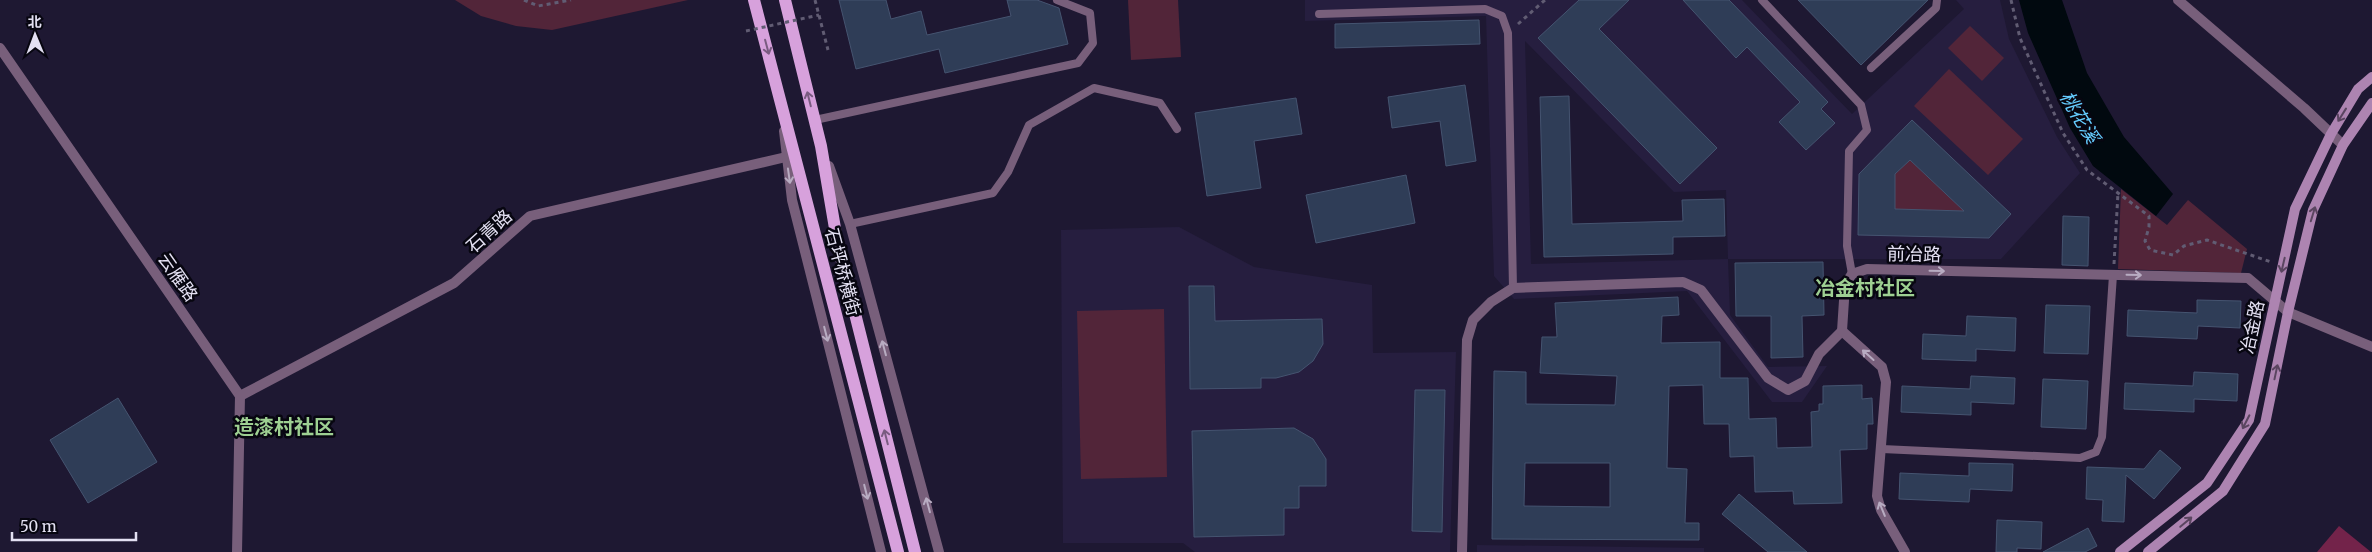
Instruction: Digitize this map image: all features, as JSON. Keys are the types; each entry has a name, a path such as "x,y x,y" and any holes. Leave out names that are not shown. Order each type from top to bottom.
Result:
{"main road":[{"name":"石坪桥横街","path":"754,0 898,552"},
{"name":"石坪桥横街","path":"785,0 821,146 838,246 915,552"},
{"name":"冶金路","path":"2120,552 2207,483 2248,420 2295,209 2330,134 2358,89 2372,77"},
{"name":"冶金路","path":"2148,552 2223,491 2265,424 2288,312 2313,210 2342,145 2372,103"}],"street":[{"path":"2178,0 2342,145"},
{"name":"云雁路","path":"0,48 240,396"},
{"path":"783,110 786,157 792,200 881,552"},
{"path":"821,146 850,224 939,552"},
{"name":"石青路","path":"240,396 454,284 530,216 786,157"},
{"name":"前冶路","path":"1852,274 1867,269 2248,278 2288,312"},
{"path":"1462,552 1467,340 1472,320 1491,302 1513,288 1683,282 1701,290 1768,378 1788,390 1805,380 1819,354 1842,331 1845,285 1852,274"},
{"path":"2288,312 2372,347"},
{"path":"1842,331 1882,367 1886,382 1877,496 1881,510 1905,552"},
{"path":"237,552 240,396"}],"lane":[{"path":"815,120 1078,63 1094,43 1090,13 1057,0"},
{"path":"1762,0 1861,105 1867,130 1849,151 1847,246 1852,274"},
{"path":"1871,68 1936,8 1937,0"},
{"path":"1318,14 1486,9 1502,16 1508,33 1513,288"},
{"path":"850,224 993,193 1008,172 1029,125 1094,88 1160,103 1177,129"},
{"path":"1882,449 2080,458 2096,452 2102,437 2114,275"}],"path":[{"path":"524,0 538,6 571,0"},
{"path":"815,0 828,50"},
{"path":"1508,33 1545,0"},
{"path":"2011,0 2020,38 2063,133 2087,170 2149,216 2149,227 2145,241 2150,250 2173,254 2184,246 2207,240 2282,266"},
{"path":"746,31 818,14"},
{"path":"2114,275 2118,192"}],"shaded area":[{"path":"455,0 688,0 552,30 516,26 481,16"},
{"path":"1128,0 1178,0 1181,57 1131,60"},
{"path":"1305,0 1742,0 1852,114 1964,9 1956,0 2000,0 2009,39 2057,137 2080,173 2001,259 1728,259 1730,315 1768,367 1827,366 1802,402 1772,402 1687,291 1514,299 1494,276 1486,16 1305,21","holes":["1525,41 1674,192 1726,190 1728,259 1531,264"]},
{"path":"1970,26 2004,58 1982,81 1948,48"},
{"path":"1949,69 2023,139 1988,175 1914,106"},
{"path":"1910,160 1964,211 1895,209 1895,174"},
{"path":"2121,189 2167,225 2188,200 2247,249 2241,273 2118,269"},
{"path":"1179,227 1254,267 1372,285 1373,353 1456,352 1450,552 1195,552 1183,543 1063,543 1061,230"},
{"path":"1164,309 1167,477 1081,479 1077,311"},
{"path":"2339,526 2371,552 2317,552"},
{"path":"1477,545 1704,548 1704,552 1477,552"}],"water":[{"name":"桃花溪","path":"2019,0 2062,0 2087,73 2124,137 2173,194 2156,216 2093,166 2070,128 2028,33"}],"building":[{"path":"839,0 886,0 891,19 921,11 927,35 1011,16 1007,0 1037,0 1059,8 1068,44 945,73 939,49 856,69"},
{"path":"1579,0 1629,0 1599,29 1717,148 1680,184 1538,38"},
{"path":"1683,0 1729,0 1828,102 1821,109 1835,123 1806,150 1779,122 1800,102 1747,47 1736,58"},
{"path":"1798,0 1928,0 1861,65"},
{"path":"1479,20 1480,44 1335,48 1335,24"},
{"path":"1465,85 1476,161 1446,166 1440,121 1392,128 1388,97"},
{"path":"1569,96 1572,224 1683,221 1682,200 1724,199 1725,236 1673,237 1673,254 1544,257 1540,97"},
{"path":"1296,98 1302,134 1254,141 1261,188 1207,196 1195,113"},
{"path":"1912,120 2011,214 1989,238 1858,235 1859,174","holes":["1910,160 1964,211 1895,209 1895,174"]},
{"path":"1406,175 1415,223 1316,243 1306,195"},
{"path":"2063,216 2089,217 2088,266 2062,265"},
{"path":"1823,262 1824,315 1802,316 1803,357 1771,358 1771,316 1736,316 1735,263"},
{"path":"1189,286 1214,286 1215,321 1322,319 1323,344 1313,361 1299,372 1276,378 1261,378 1261,388 1190,389"},
{"path":"1678,297 1679,315 1662,316 1661,343 1720,342 1720,378 1748,378 1749,419 1776,418 1777,448 1812,447 1811,412 1819,411 1819,404 1823,404 1823,386 1862,385 1862,399 1872,398 1873,424 1867,424 1867,449 1840,450 1842,503 1794,504 1793,491 1755,492 1754,456 1730,457 1729,424 1704,424 1703,385 1669,386 1667,468 1687,469 1685,523 1699,523 1699,540 1492,539 1494,371 1526,372 1526,404 1615,405 1617,376 1540,373 1542,337 1557,337 1555,303","holes":["1525,463 1610,463 1610,507 1524,506"]},
{"path":"2197,300 2241,301 2240,328 2198,326 2197,339 2127,336 2128,310 2197,313"},
{"path":"2046,305 2090,306 2088,354 2044,353"},
{"path":"1967,316 2016,318 2015,351 1976,349 1976,361 1922,359 1923,334 1966,336"},
{"path":"2194,372 2238,374 2237,401 2194,399 2194,412 2124,409 2125,383 2193,386"},
{"path":"1971,376 2015,378 2014,404 1971,402 1971,415 1901,412 1902,386 1970,389"},
{"path":"2043,379 2088,381 2086,429 2041,427"},
{"path":"1415,390 1445,390 1442,532 1412,531"},
{"path":"118,398 157,462 88,503 50,440"},
{"path":"1294,428 1313,439 1326,459 1326,486 1299,486 1299,508 1284,508 1284,535 1194,537 1192,431"},
{"path":"2160,450 2181,468 2154,499 2126,475 2124,522 2102,521 2103,500 2086,499 2087,467 2144,469"},
{"path":"1969,463 2013,464 2012,491 1970,489 1969,502 1899,499 1900,473 1969,476"},
{"path":"1739,494 1807,552 1768,552 1722,514"},
{"path":"1997,520 2042,522 2041,549 2017,548 2017,552 1996,552"},
{"path":"2088,528 2097,546 2085,552 2043,552"}],"district":[{"name":"冶金村社区","path":"1865,287"},
{"name":"造漆村社区","path":"284,426"}]}
